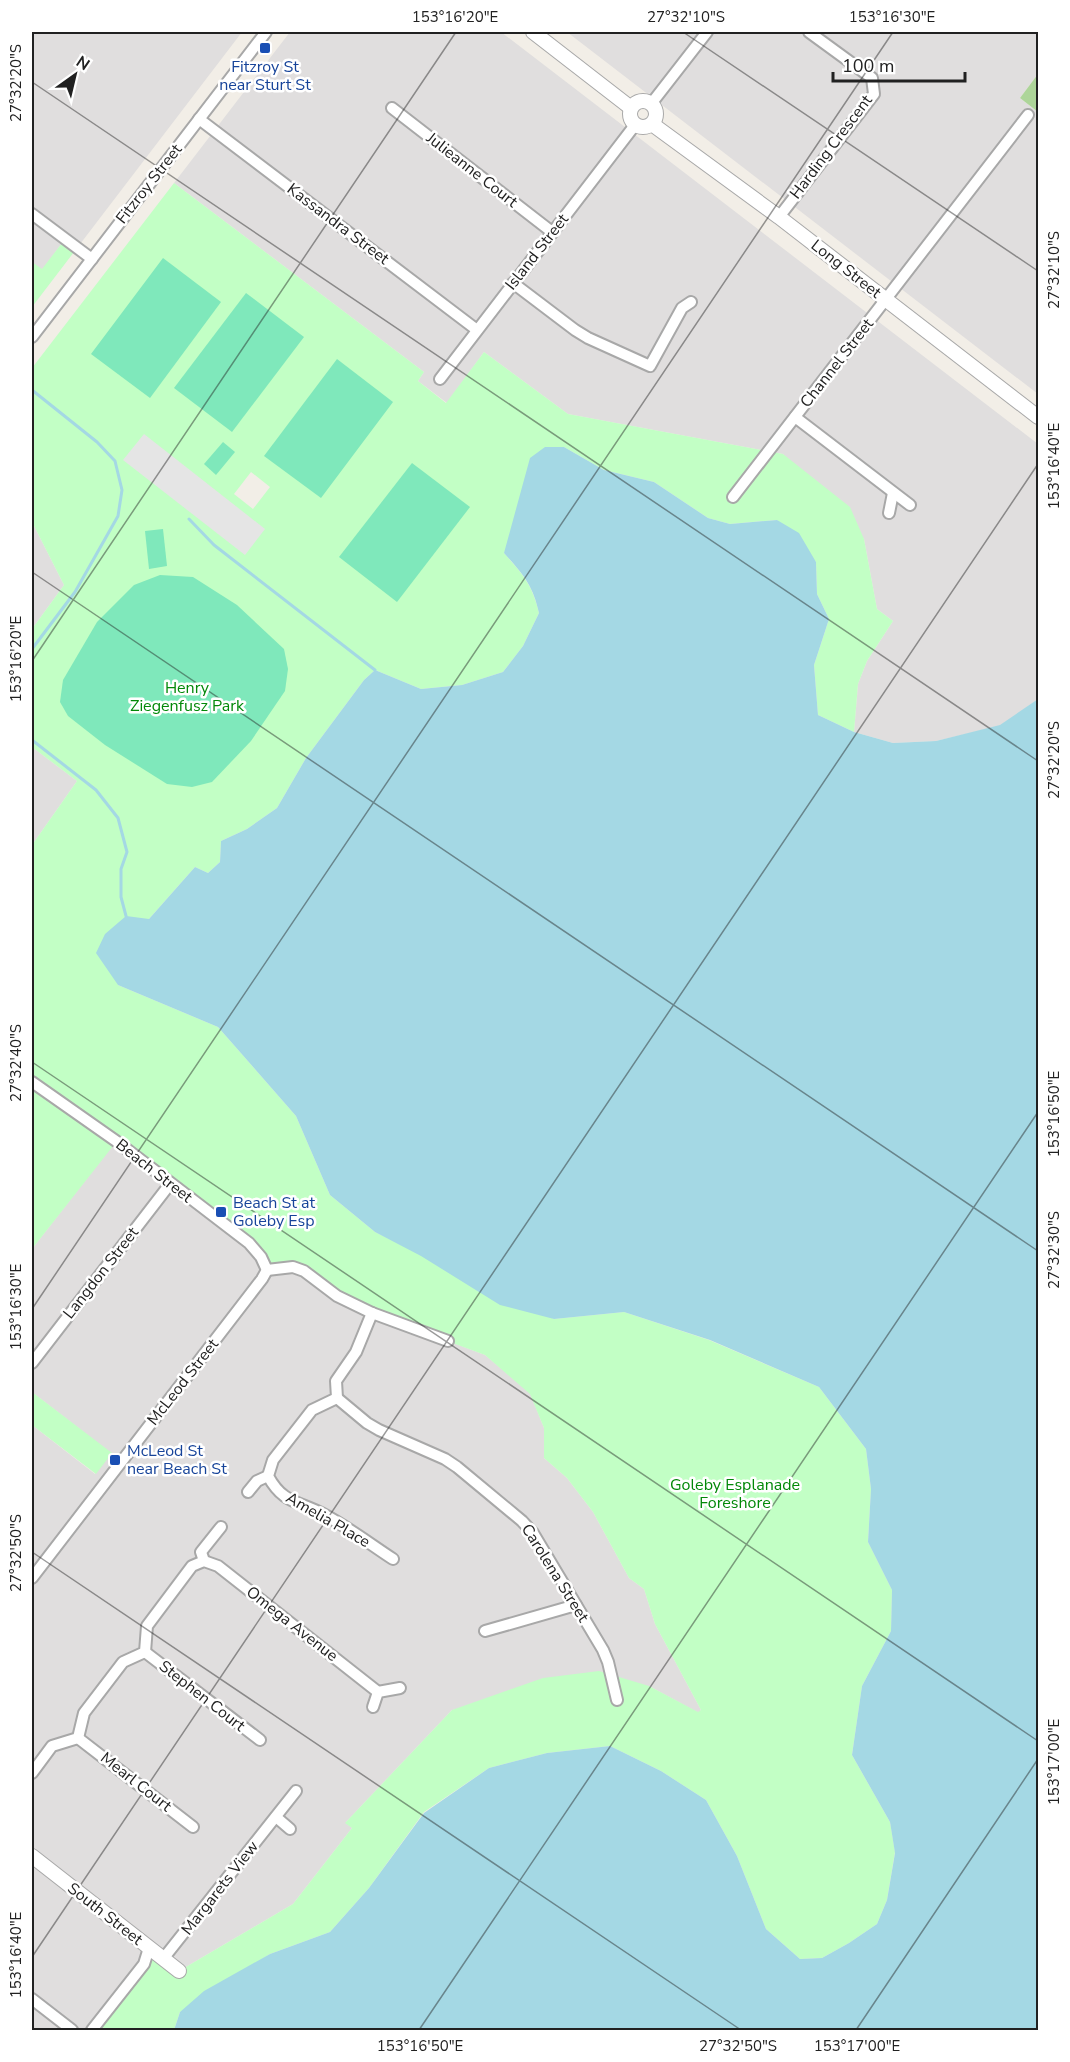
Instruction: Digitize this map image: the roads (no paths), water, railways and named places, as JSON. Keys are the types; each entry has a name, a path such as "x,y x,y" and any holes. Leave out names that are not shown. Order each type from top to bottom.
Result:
{"street":[{"name":"Fitzroy Street","path":"32,337 266,32"},
{"path":"533,32 631,108"},
{"path":"651,104 707,32"},
{"name":"Harding Crescent","path":"778,217 874,94 872,78 809,32"},
{"path":"642,101 651,104 656,116 646,127 635,125 630,119 631,108 642,101"},
{"name":"Julieanne Court","path":"392,108 552,232"},
{"name":"Channel Street","path":"733,497 1028,116"},
{"name":"Kassandra Street","path":"199,118 477,330"},
{"name":"Long Street","path":"652,123 1038,417"},
{"name":"Island Street","path":"440,379 635,125"},
{"path":"32,214 92,259"},
{"path":"513,283 588,338 650,366 682,308 691,302"},
{"path":"795,417 910,505"},
{"path":"889,513 893,493"},
{"name":"Beach Street","path":"32,1082 116,1141 249,1243 261,1257 267,1270"},
{"name":"Langdon Street","path":"32,1363 170,1184"},
{"path":"267,1270 293,1267 304,1271 337,1296 372,1313 448,1341"},
{"name":"McLeod Street","path":"32,1578 262,1280 267,1270"},
{"path":"248,1492 256,1481 268,1476 273,1460 312,1410 336,1398 336,1381 356,1352 372,1313"},
{"name":"Carolena Street","path":"336,1398 373,1427 445,1459 522,1521 533,1533 608,1662 617,1700"},
{"name":"Amelia Place","path":"268,1476 275,1488 297,1504 322,1513 393,1559"},
{"path":"32,1773 52,1746 78,1738 84,1713 123,1662 145,1652 147,1626 192,1566 204,1561 201,1552 220,1527"},
{"name":"Omega Avenue","path":"204,1561 218,1566 378,1692"},
{"path":"485,1631 576,1605"},
{"name":"Stephen Court","path":"145,1652 260,1740"},
{"path":"373,1707 378,1692 400,1688"},
{"name":"Mearl Court","path":"78,1738 193,1827"},
{"name":"Margarets View","path":"163,1959 296,1791"},
{"path":"276,1817 290,1828"},
{"name":"South Street","path":"32,1856 178,1971"},
{"path":"92,2031 144,1964 149,1948"},
{"path":"32,1999 72,2031"}],"water":[{"path":"545,447 564,447 604,470 654,482 708,518 730,524 777,520 799,533 816,562 817,594 829,619 814,665 818,715 854,732 893,743 936,741 1000,725 1038,699 1038,2030 174,2030 180,2012 204,1991 270,1954 330,1932 369,1888 424,1813 489,1768 547,1753 610,1746 661,1771 706,1800 737,1856 766,1929 800,1959 822,1958 849,1943 877,1924 887,1900 895,1853 890,1822 852,1755 862,1686 891,1631 892,1590 868,1542 871,1489 866,1449 819,1387 710,1340 624,1312 554,1319 500,1305 421,1256 375,1232 330,1195 296,1116 218,1027 118,985 96,953 105,934 126,916 149,919 195,867 208,873 220,862 221,841 247,829 277,808 306,758 364,680 375,670 421,689 462,685 503,672 523,646 539,613 534,595 526,580 504,553 530,458"}],"waterway":[{"path":"32,390 97,442 115,461 122,490 118,516 75,592 32,649"},
{"path":"189,519 214,545 375,670"},
{"path":"32,740 96,790 118,818 127,852 121,869 121,897 126,916"}],"place":[{"name":"Fitzroy St near Sturt St","path":"265,48"},
{"name":"Beach St at Goleby Esp","path":"221,1212"},
{"name":"McLeod St near Beach St","path":"115,1460"}],"park label":[{"name":"Henry Ziegenfusz Park","path":"187,697"},
{"name":"Goleby Esplanade Foreshore","path":"735,1494"}]}
